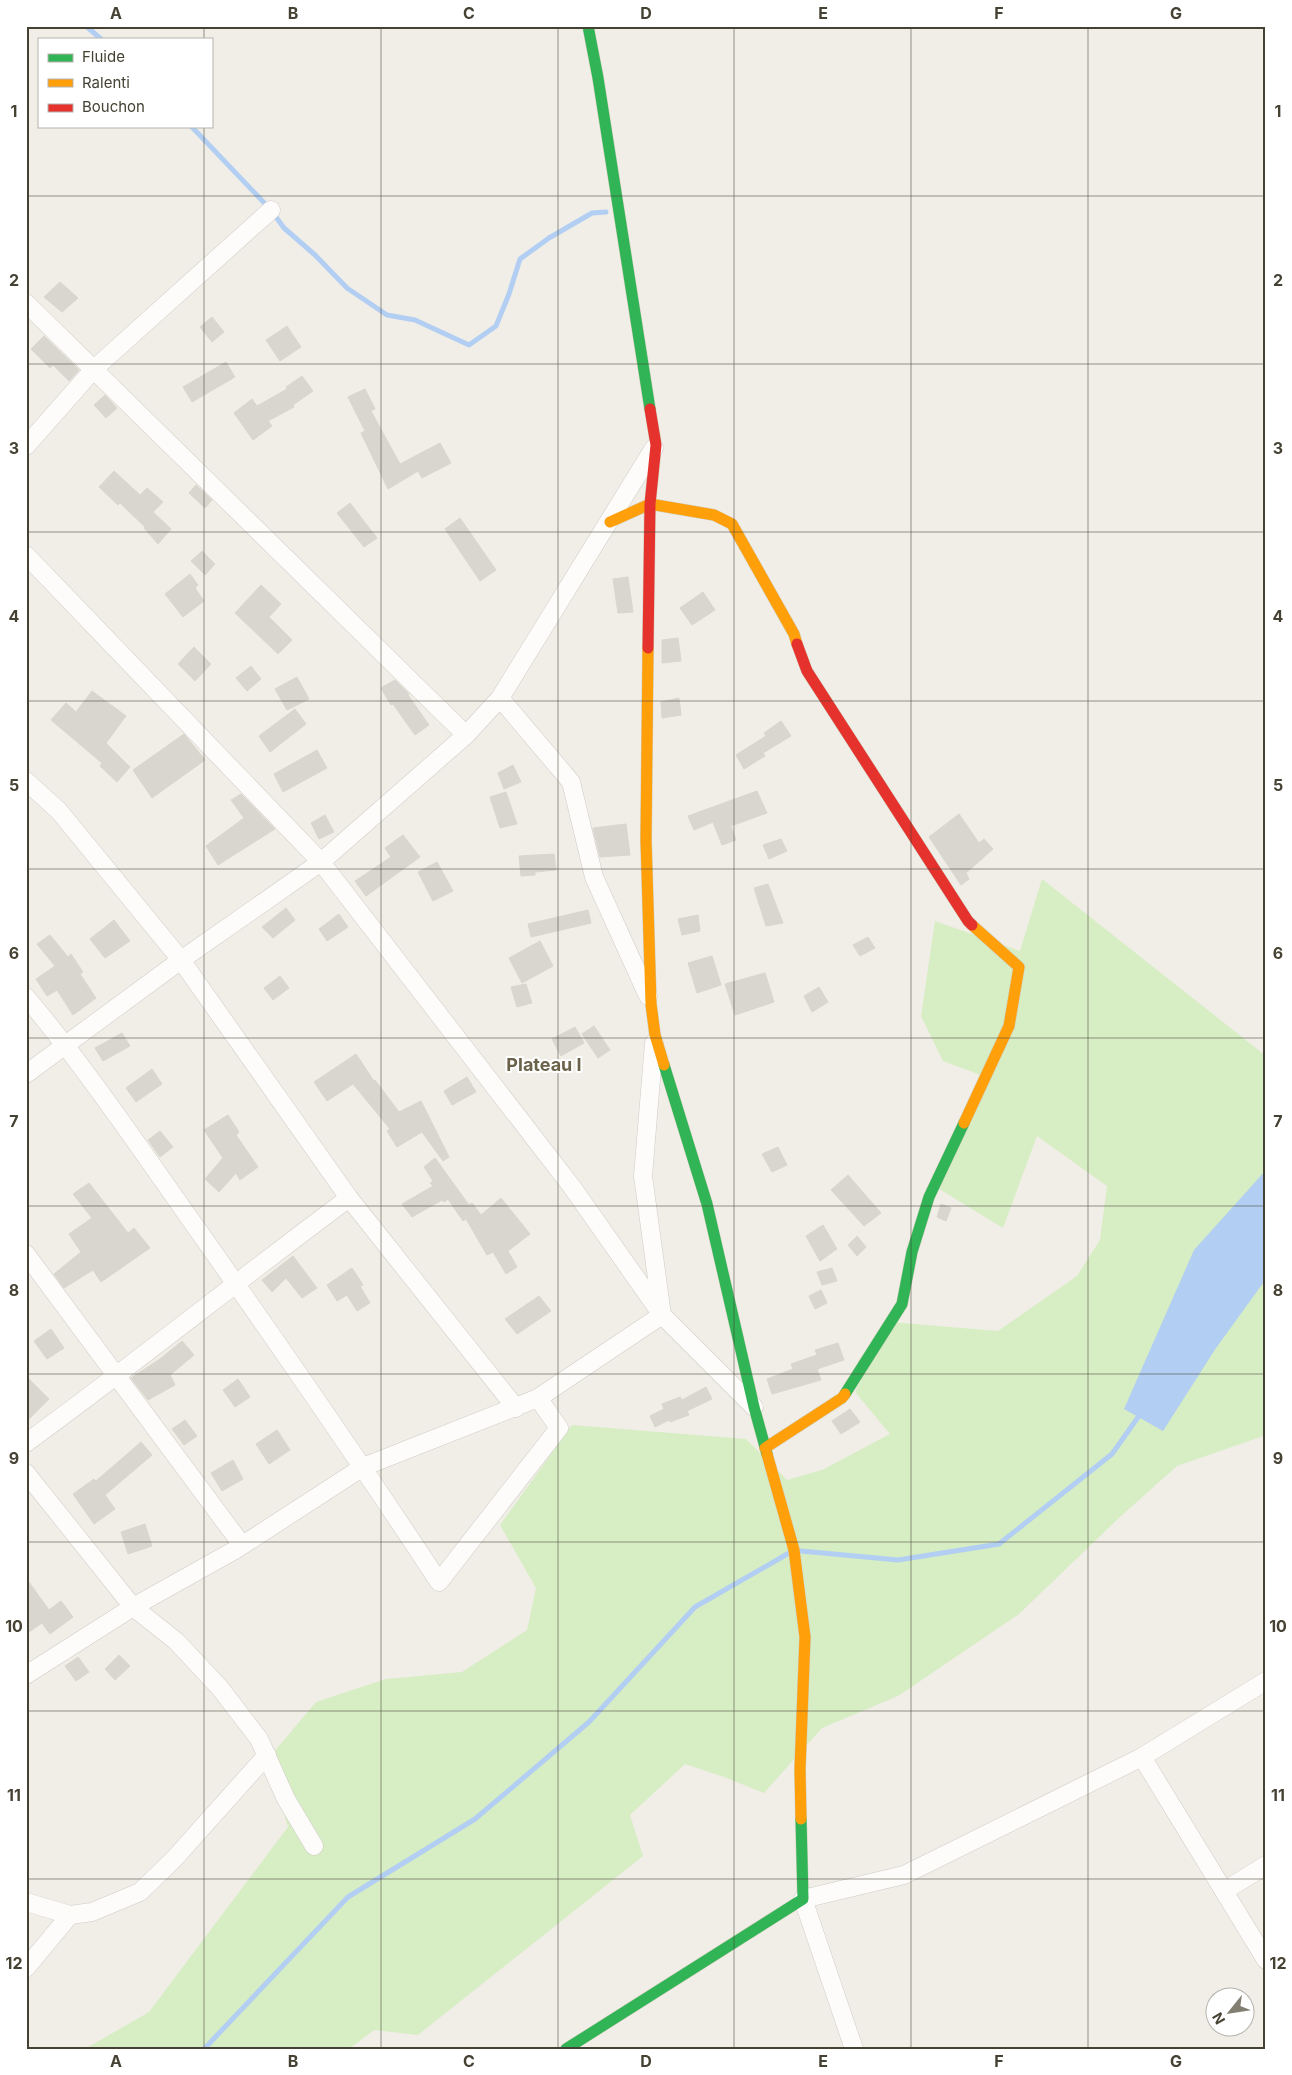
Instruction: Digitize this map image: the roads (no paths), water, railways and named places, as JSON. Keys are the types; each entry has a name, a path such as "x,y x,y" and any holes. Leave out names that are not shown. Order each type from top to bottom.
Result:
{"street":[{"path":"588,26 598,78 656,445 650,504 646,840 651,1004 655,1035 707,1204 754,1407 794,1550 805,1637 800,1769 803,1899 854,2049"},
{"path":"26,446 94,369 270,210"},
{"path":"26,303 466,734"},
{"path":"26,1074 181,960 321,862 466,734 500,698 656,445"},
{"path":"610,522 650,504 714,515 732,524 794,634 807,671 900,818 968,921 1019,967 1009,1026 929,1197 912,1252 902,1304 842,1398 765,1448"},
{"path":"26,555 321,862 572,1187 662,1315 754,1407"},
{"path":"500,698 571,782 594,877 651,1004"},
{"path":"26,781 59,812 181,960 349,1198 516,1408"},
{"path":"26,997 65,1044 235,1283 364,1467 439,1582 559,1428 538,1398"},
{"path":"655,1035 644,1176 662,1315"},
{"path":"26,1443 116,1377 235,1283 349,1198"},
{"path":"26,1254 242,1545"},
{"path":"26,1675 134,1607 242,1545 364,1467 538,1398 662,1315"},
{"path":"26,1473 134,1607 176,1641 220,1688 259,1740 286,1799 314,1846"},
{"path":"566,2049 803,1899 904,1875 1142,1757 1266,1681"},
{"path":"26,1902 70,1914 92,1912 140,1892 174,1859 267,1755"},
{"path":"1142,1757 1266,1960"},
{"path":"1224,1891 1266,1865"},
{"path":"26,1968 70,1914"}],"water":[{"path":"1266,1170 1266,1279 1216,1348 1163,1431 1124,1409 1194,1250"}],"waterway":[{"path":"86,26 100,38"},
{"path":"193,128 271,210 284,228 315,255 347,288 387,315 415,320 469,345 496,326 520,259 549,238 592,213 606,212"},
{"path":"801,1551 898,1560 999,1544 1112,1454 1141,1413"},
{"path":"204,2049 348,1897 475,1819 589,1722 695,1607 789,1553"}],"district":[{"name":"Plateau I","path":"544,1064"}]}
